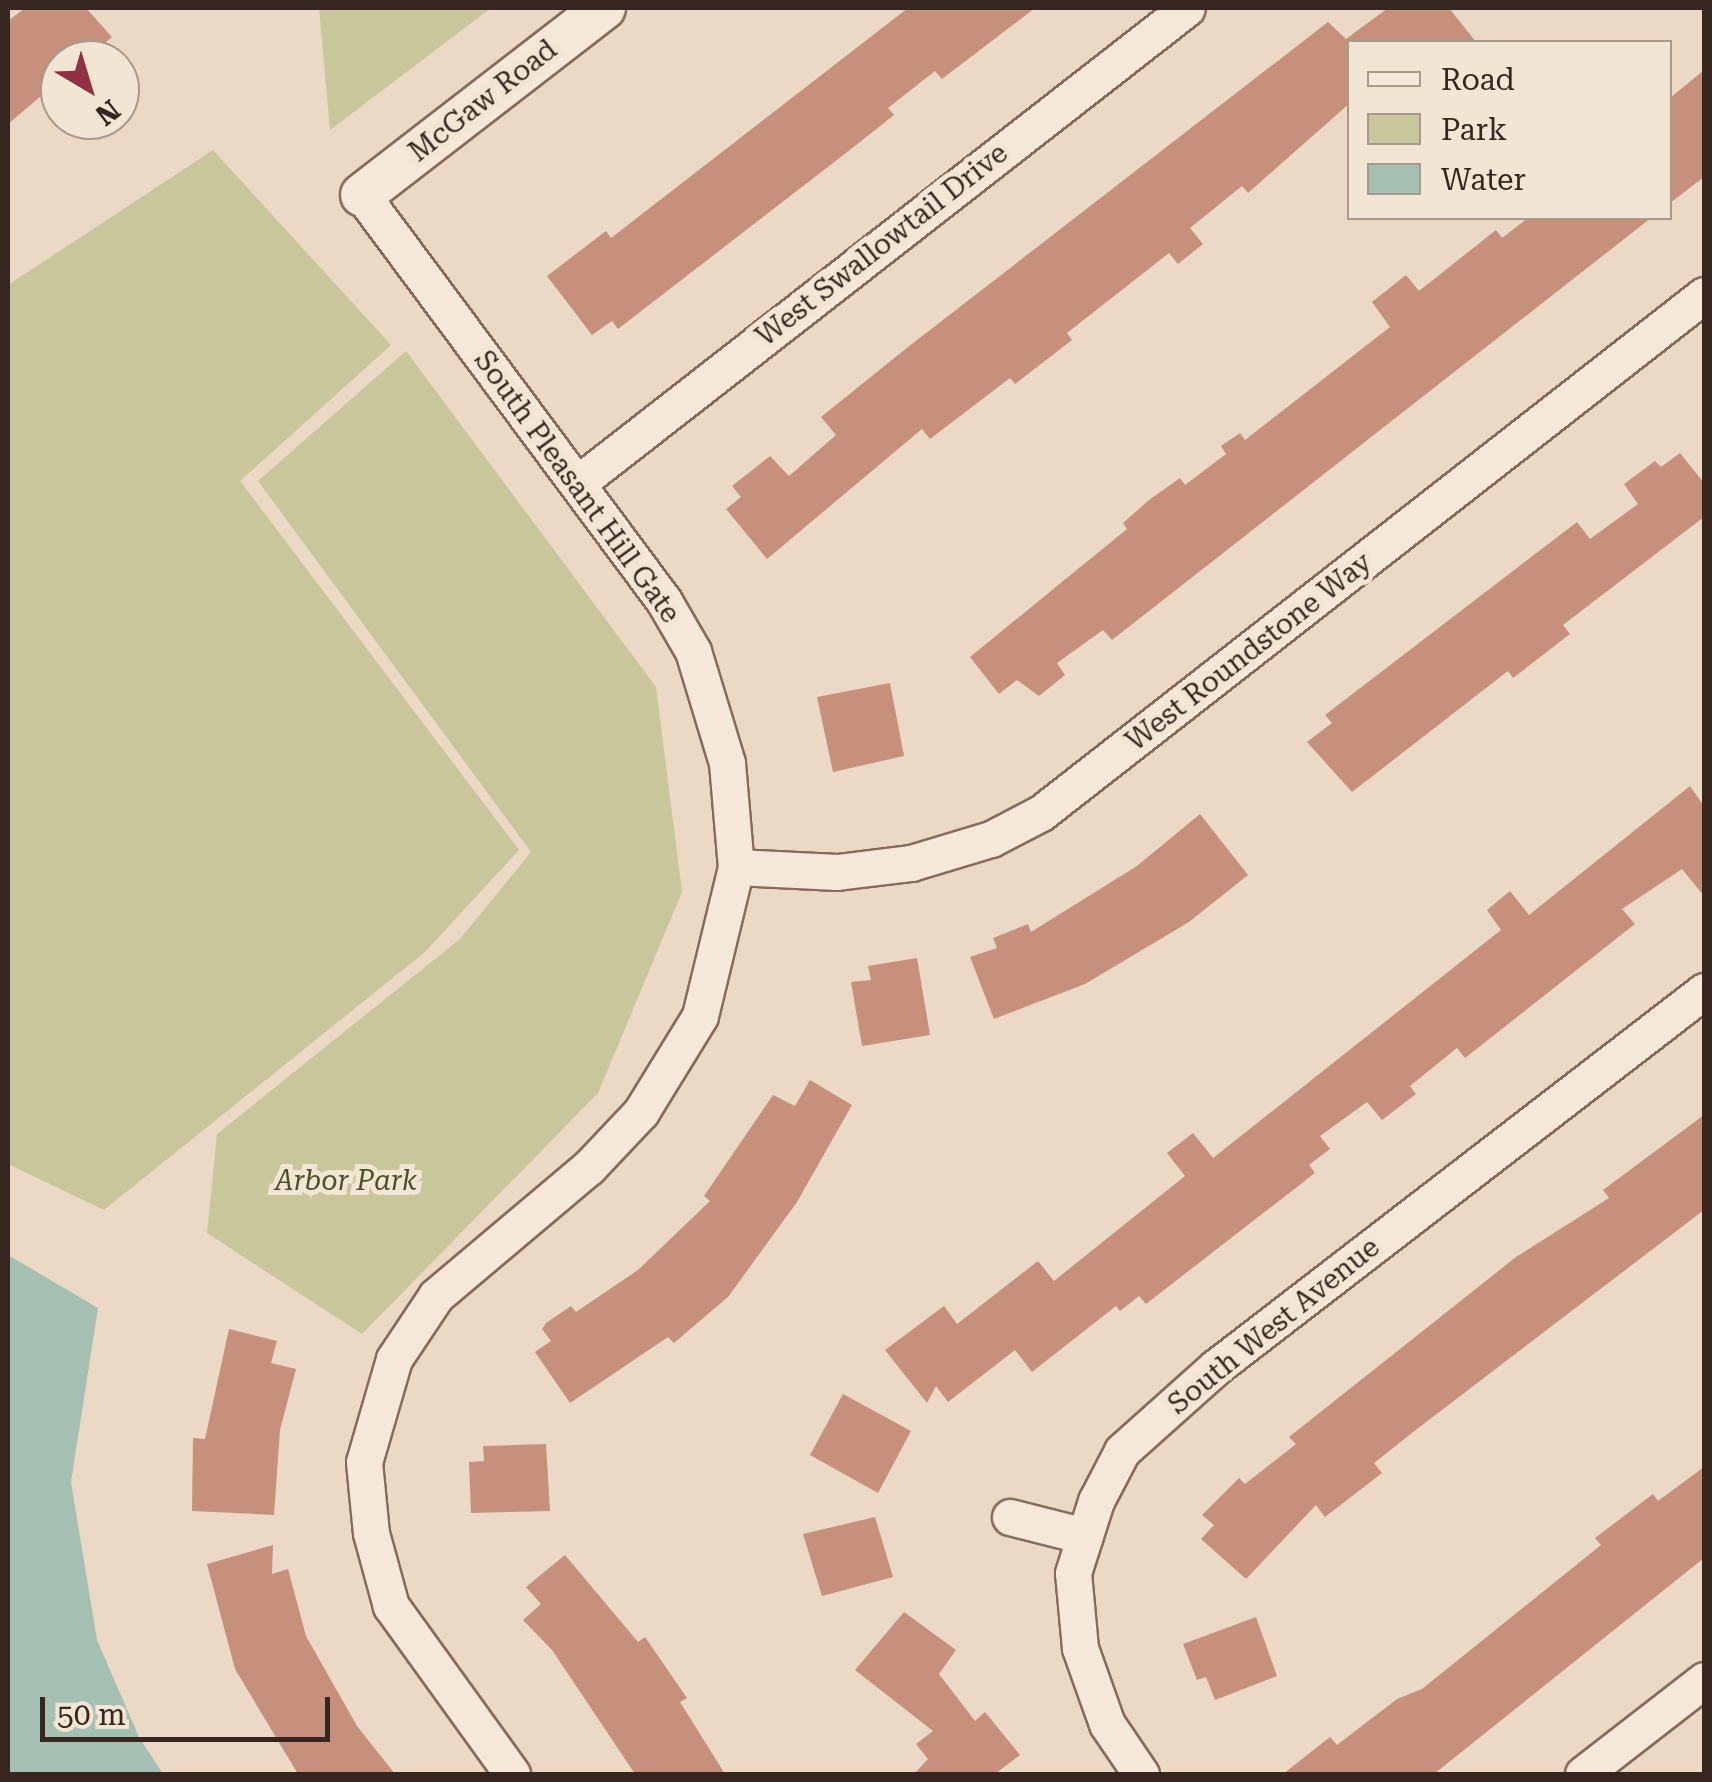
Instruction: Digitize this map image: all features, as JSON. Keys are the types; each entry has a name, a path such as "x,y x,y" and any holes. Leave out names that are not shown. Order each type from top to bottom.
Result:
{"street":[{"name":"McGaw Road","path":"362,196 604,8"},
{"name":"West Swallowtail Drive","path":"578,484 1187,8"},
{"name":"South Pleasant Hill Gate","path":"362,196 578,484 692,651 727,764 736,867 700,1016 641,1112 590,1167 436,1296 394,1359 364,1462 371,1534 392,1606 420,1654 512,1774"},
{"name":"West Roundstone Way","path":"736,867 837,872 911,864 991,839 1042,814 1704,295"},
{"name":"South West Avenue","path":"1140,1774 1108,1724 1080,1648 1073,1573 1122,1451 1216,1367 1704,992"},
{"path":"1010,1517 1085,1536"},
{"path":"1582,1774 1704,1680"}],"green space":[{"path":"319,8 491,8 330,130"},
{"path":"213,150 391,345 240,481 519,850 425,952 104,1210 8,1164 8,285"},
{"name":"Arbor Park","path":"406,351 656,687 682,892 598,1093 362,1334 207,1233 217,1134 460,939 531,852 258,481"}],"water":[{"path":"8,1255 98,1308 71,1482 97,1640 139,1737 163,1774 8,1774"}],"building":[{"path":"25,8 86,8 112,37 40,40 40,97 8,124 8,21"},
{"path":"908,8 1035,8 942,79 935,71 888,108 894,115 618,329 612,321 592,335 547,276 606,231 611,238"},
{"path":"1388,8 1449,8 1474,40 1347,40 1347,106 1248,193 1242,186 1190,228 1203,244 1178,264 1169,253 1067,333 1072,340 1015,384 1010,378 930,439 922,429 767,559 726,509 741,497 732,486 770,456 789,476 836,435 821,417 908,347 1328,22 1346,39"},
{"path":"1704,70 1704,177 1672,201 1672,96"},
{"path":"1525,220 1648,220 1112,640 1103,630 1057,663 1065,675 1039,696 1017,680 999,694 970,657 1127,529 1123,523 1149,500 1180,478 1185,485 1226,454 1221,446 1240,433 1245,440 1390,327 1372,302 1406,275 1419,291 1496,230 1502,238"},
{"path":"1680,453 1704,483 1704,517 1563,625 1570,634 1513,678 1508,671 1352,792 1307,742 1332,723 1325,715 1577,522 1590,539 1638,504 1624,484 1655,461 1661,467"},
{"path":"890,683 904,756 833,772 817,697"},
{"path":"1690,786 1704,806 1704,896 1682,869 1622,909 1635,924 1465,1058 1457,1048 1410,1086 1416,1094 1382,1120 1367,1102 1320,1136 1330,1149 1309,1165 1315,1173 1146,1304 1139,1296 1120,1311 1116,1306 1032,1372 1015,1350 948,1402 936,1386 927,1403 885,1350 944,1306 957,1324 1038,1261 1054,1281 1185,1176 1167,1153 1193,1133 1213,1158 1501,930 1487,910 1510,891 1529,915"},
{"path":"1200,814 1248,875 1189,922 1085,984 994,1019 970,957 997,948 993,938 1028,924 1031,932 1137,866"},
{"path":"917,958 930,1035 862,1046 851,982 871,980 868,966"},
{"path":"810,1080 852,1105 797,1202 728,1297 674,1343 668,1337 570,1403 535,1352 551,1341 542,1329 546,1323 571,1306 576,1312 638,1270 710,1201 704,1196 773,1095 795,1106"},
{"path":"1704,1115 1704,1210 1374,1463 1382,1473 1325,1517 1316,1505 1246,1579 1201,1539 1214,1525 1202,1515 1239,1478 1245,1484 1296,1444 1289,1437 1516,1257 1609,1198 1603,1190"},
{"path":"229,1329 277,1341 271,1363 296,1369 280,1430 274,1515 192,1511 193,1438 205,1439"},
{"path":"843,1394 911,1431 878,1493 810,1455"},
{"path":"546,1444 550,1511 471,1513 469,1462 484,1461 483,1446"},
{"path":"1704,1467 1704,1558 1434,1774 1283,1774 1330,1737 1337,1745 1397,1699 1422,1689 1601,1545 1595,1538 1653,1494 1658,1501"},
{"path":"875,1517 893,1577 822,1596 803,1534"},
{"path":"273,1545 272,1574 288,1569 306,1636 357,1726 395,1774 298,1774 235,1669 207,1564"},
{"path":"565,1555 638,1642 645,1637 687,1698 680,1702 725,1774 635,1774 552,1650 523,1620 541,1604 526,1587"},
{"path":"904,1612 956,1650 939,1674 975,1721 985,1712 1020,1755 995,1774 914,1774 928,1759 916,1744 933,1731 855,1670"},
{"path":"1256,1617 1277,1676 1215,1700 1206,1677 1197,1680 1183,1644"}]}
